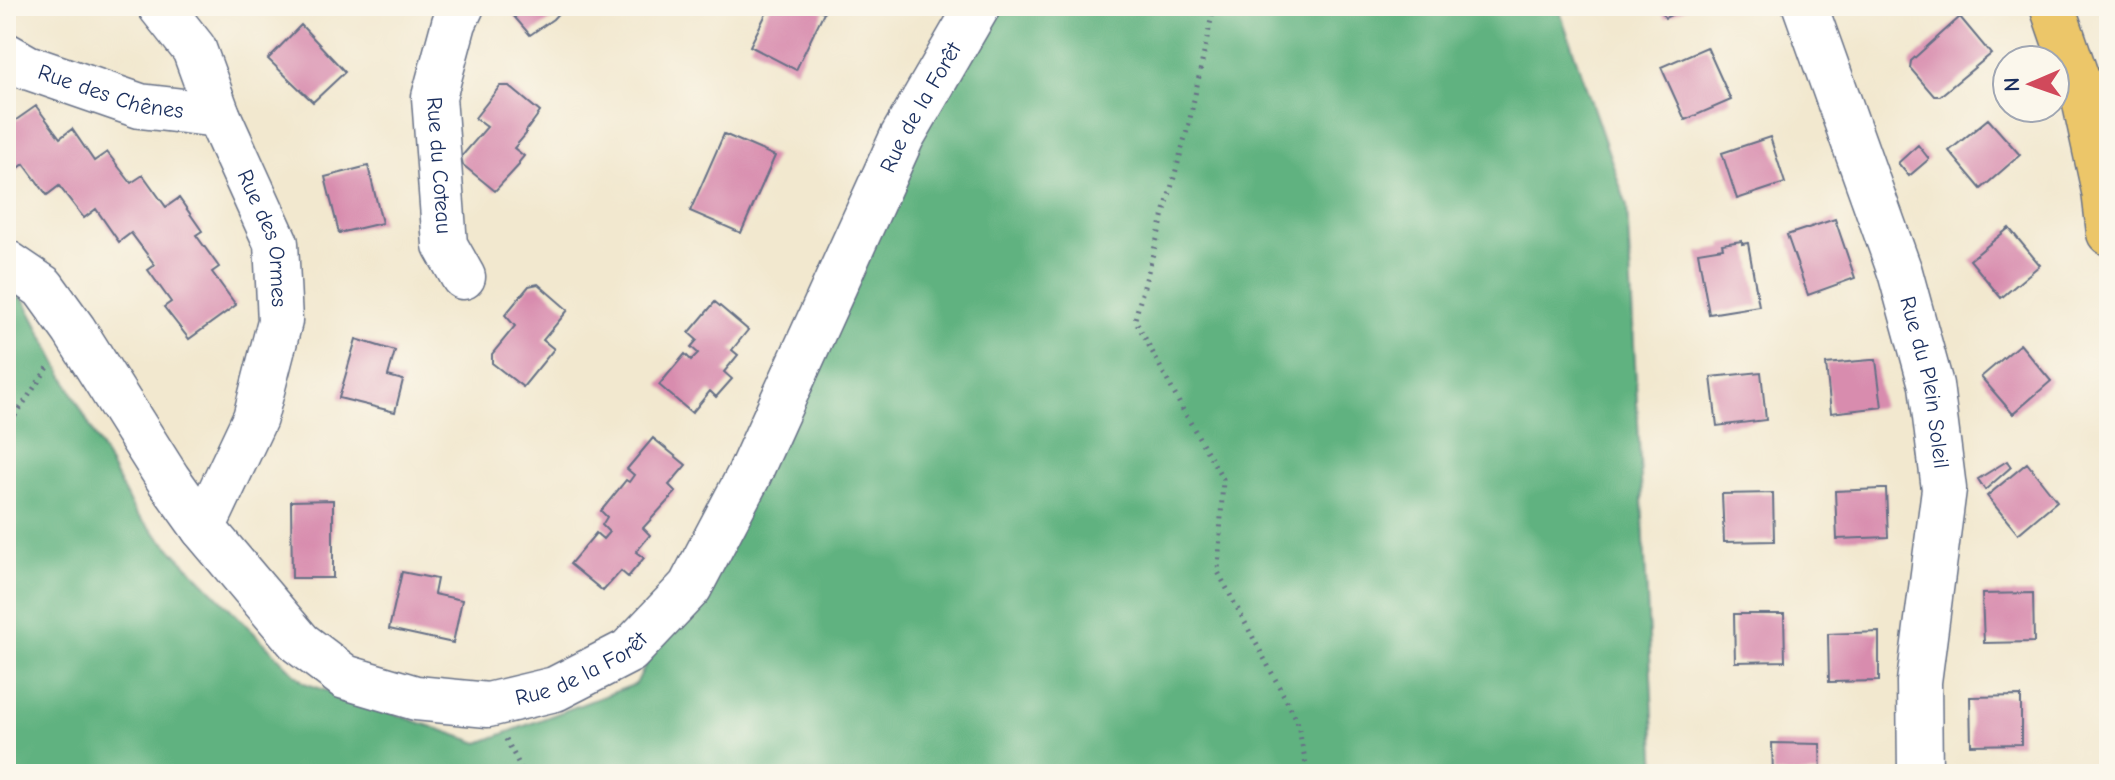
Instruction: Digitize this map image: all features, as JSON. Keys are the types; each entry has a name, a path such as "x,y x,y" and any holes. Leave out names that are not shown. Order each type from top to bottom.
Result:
{"main road":[{"path":"2052,6 2084,99 2104,191 2109,233"}],"street":[{"name":"Rue des Ormes","path":"160,6 194,49 218,115 276,243 280,321 255,418 203,528"},
{"name":"Rue du Coteau","path":"462,6 454,23 434,97 445,245 463,277"},
{"name":"Rue de la Forêt","path":"6,262 43,287 203,528 300,643 345,677 416,698 488,705 555,689 629,651 690,587 748,477 902,137 978,6"},
{"name":"Rue du Plein Soleil","path":"1805,6 1900,272 1931,385 1944,489 1919,682 1920,774"},
{"name":"Rue des Chênes","path":"6,55 27,67 140,106 218,115"}],"path":[{"path":"1214,6 1189,123 1135,319 1223,479 1218,572 1297,720 1308,774"},
{"path":"6,429 74,330"}],"green space":[{"path":"988,6 1558,6 1627,206 1656,774 6,774 6,289 24,300 135,513 304,683 479,743 636,684 934,89"}],"building":[{"path":"505,6 565,6 530,35"},
{"path":"770,6 811,6 824,12 796,70 750,46"},
{"path":"1659,6 1690,6 1665,18"},
{"path":"1960,17 1991,54 1940,96 1934,96 1910,68 1911,61"},
{"path":"301,25 345,72 313,102 268,59"},
{"path":"1707,47 1731,100 1685,120 1661,67"},
{"path":"500,86 509,86 540,112 514,148 524,156 519,165 495,191 463,165 461,157 487,127 475,118"},
{"path":"36,106 60,138 72,129 94,161 107,152 131,183 143,175 166,207 179,198 202,231 196,235 219,267 212,272 236,305 189,339 164,307 171,302 148,270 155,265 131,233 119,242 96,209 84,218 59,186 47,195 24,164 12,173 6,164 6,127"},
{"path":"1988,119 2020,155 1981,189 1949,151"},
{"path":"724,134 775,156 741,233 690,211"},
{"path":"1770,137 1785,183 1737,199 1722,153"},
{"path":"1918,145 1929,159 1909,176 1898,163"},
{"path":"368,166 382,223 339,233 325,177"},
{"path":"1835,219 1855,278 1808,295 1787,235"},
{"path":"2009,228 2040,265 2001,298 1970,260"},
{"path":"1742,241 1742,244 1748,243 1759,306 1709,314 1698,252"},
{"path":"538,284 568,310 543,340 554,349 523,387 492,363 492,354 515,326 505,315 529,286"},
{"path":"715,302 748,330 732,350 738,355 724,372 732,379 716,397 710,391 692,413 659,385 685,354 691,360 698,353 691,347 697,340 689,333"},
{"path":"356,339 395,351 388,376 403,380 395,412 339,398"},
{"path":"2020,344 2051,381 2013,414 1981,377"},
{"path":"1876,360 1882,407 1831,413 1826,364"},
{"path":"1761,372 1766,420 1717,426 1711,377"},
{"path":"653,438 686,465 669,485 676,492 643,528 650,535 636,552 644,558 628,577 621,571 603,591 570,564 596,533 603,539 609,532 602,525 607,517 601,511 626,480 629,482 634,475 627,469"},
{"path":"2007,461 2011,467 1985,490 1978,479"},
{"path":"2027,463 2057,501 2018,534 1987,496"},
{"path":"1886,489 1888,537 1837,539 1835,491"},
{"path":"1773,493 1774,541 1724,542 1722,494"},
{"path":"333,500 333,578 292,578 291,501"},
{"path":"402,572 437,579 434,594 462,600 453,643 389,629"},
{"path":"2033,593 2034,642 1984,643 1982,594"},
{"path":"1734,614 1784,614 1785,661 1735,662"},
{"path":"1879,632 1879,681 1829,682 1828,634"},
{"path":"2021,696 2021,744 1971,745 1970,697"},
{"path":"1772,743 1820,744 1821,774 1773,774"}]}
